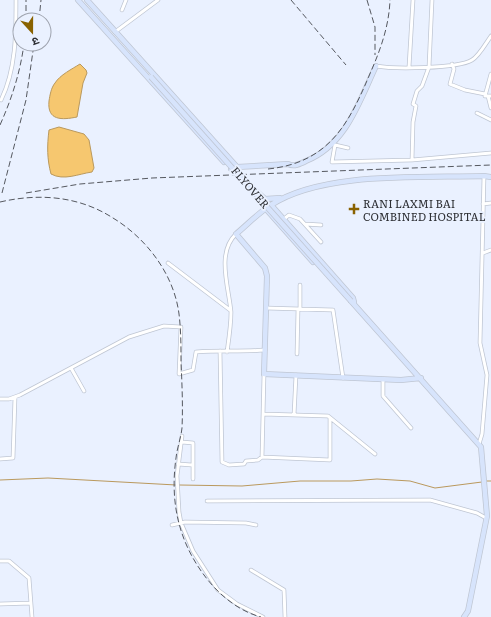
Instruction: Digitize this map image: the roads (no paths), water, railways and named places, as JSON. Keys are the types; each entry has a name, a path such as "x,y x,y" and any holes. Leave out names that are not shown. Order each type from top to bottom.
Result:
{"street":[{"path":"1,100 10,77 16,32 16,0"},
{"path":"78,0 237,167 288,164 294,166 319,154 337,140 349,124 376,66 388,68 429,67 472,60 491,36"},
{"path":"82,0 132,56"},
{"path":"86,0 115,32 132,56"},
{"path":"122,10 126,0"},
{"path":"115,32 158,0"},
{"path":"409,67 413,0"},
{"path":"412,160 413,122 416,106 413,104 417,91 422,86 429,67 432,0"},
{"path":"452,64 454,69 450,84 465,90 488,95"},
{"name":"FLYOVER","path":"146,71 353,302"},
{"path":"491,74 488,95 491,108"},
{"path":"476,113 491,120"},
{"path":"348,148 335,146 332,162 412,160 491,153"},
{"path":"248,184 262,198 271,200 317,183 484,176 491,177"},
{"path":"479,444 482,434 487,375 480,343 484,176"},
{"path":"228,352 230,310 226,254 228,244 236,234 271,205 302,190 339,182"},
{"path":"483,204 491,204"},
{"path":"271,205 353,298 353,302 479,444 483,455 484,486 489,506 464,617"},
{"path":"266,209 349,302 353,302"},
{"path":"284,219 289,216 300,219 321,242"},
{"path":"305,224 321,225"},
{"path":"236,234 265,268 267,276 262,457"},
{"path":"483,253 491,250"},
{"path":"168,263 230,310"},
{"path":"297,354 300,285"},
{"path":"266,308 333,310 343,378"},
{"path":"0,399 15,397 47,382 129,337 164,326 181,327 179,374 193,370 196,352 265,350"},
{"path":"220,351 222,462 228,465 244,464 246,461 258,460 262,457 330,460 330,418"},
{"path":"71,368 84,391"},
{"path":"264,374 383,380 416,380 421,378"},
{"path":"294,415 296,375"},
{"path":"383,380 383,396 411,428"},
{"path":"0,459 13,458 15,397"},
{"path":"263,414 328,416 375,454"},
{"path":"182,436 178,464 178,502 181,523 198,561 218,590 237,604 263,617"},
{"path":"182,442 193,443 193,479"},
{"path":"178,464 192,465"},
{"path":"207,500 430,500 477,513 486,518"},
{"path":"172,525 181,523 246,523 256,525"},
{"path":"0,562 10,560 29,578 32,617"},
{"path":"251,570 284,590 285,617"},
{"path":"0,604 31,603"}],"waterway":[{"path":"0,480 48,478 176,485"},
{"path":"179,485 242,486 300,481 351,481 377,479 410,481 435,488 482,482"},
{"path":"486,481 491,481"}],"railway":[{"path":"26,0 26,12"},
{"path":"40,12 41,0"},
{"path":"291,0 346,65"},
{"path":"367,0 375,27 375,55"},
{"path":"268,169 288,165 306,159 333,139 343,126 353,111 377,57 386,29 390,0"},
{"path":"0,125 15,85 22,52"},
{"path":"2,193 26,100 33,52"},
{"path":"26,193 80,184 152,178 491,165"},
{"path":"0,202 15,199 44,197 58,198 86,205 113,218 137,236 165,271 176,299 181,332 182,428 174,474 175,505 178,520 188,548 204,575 229,601 244,611 261,617"}],"place":[{"name":"RANI LAXMI BAI COMBINED HOSPITAL","path":"354,209"}]}
